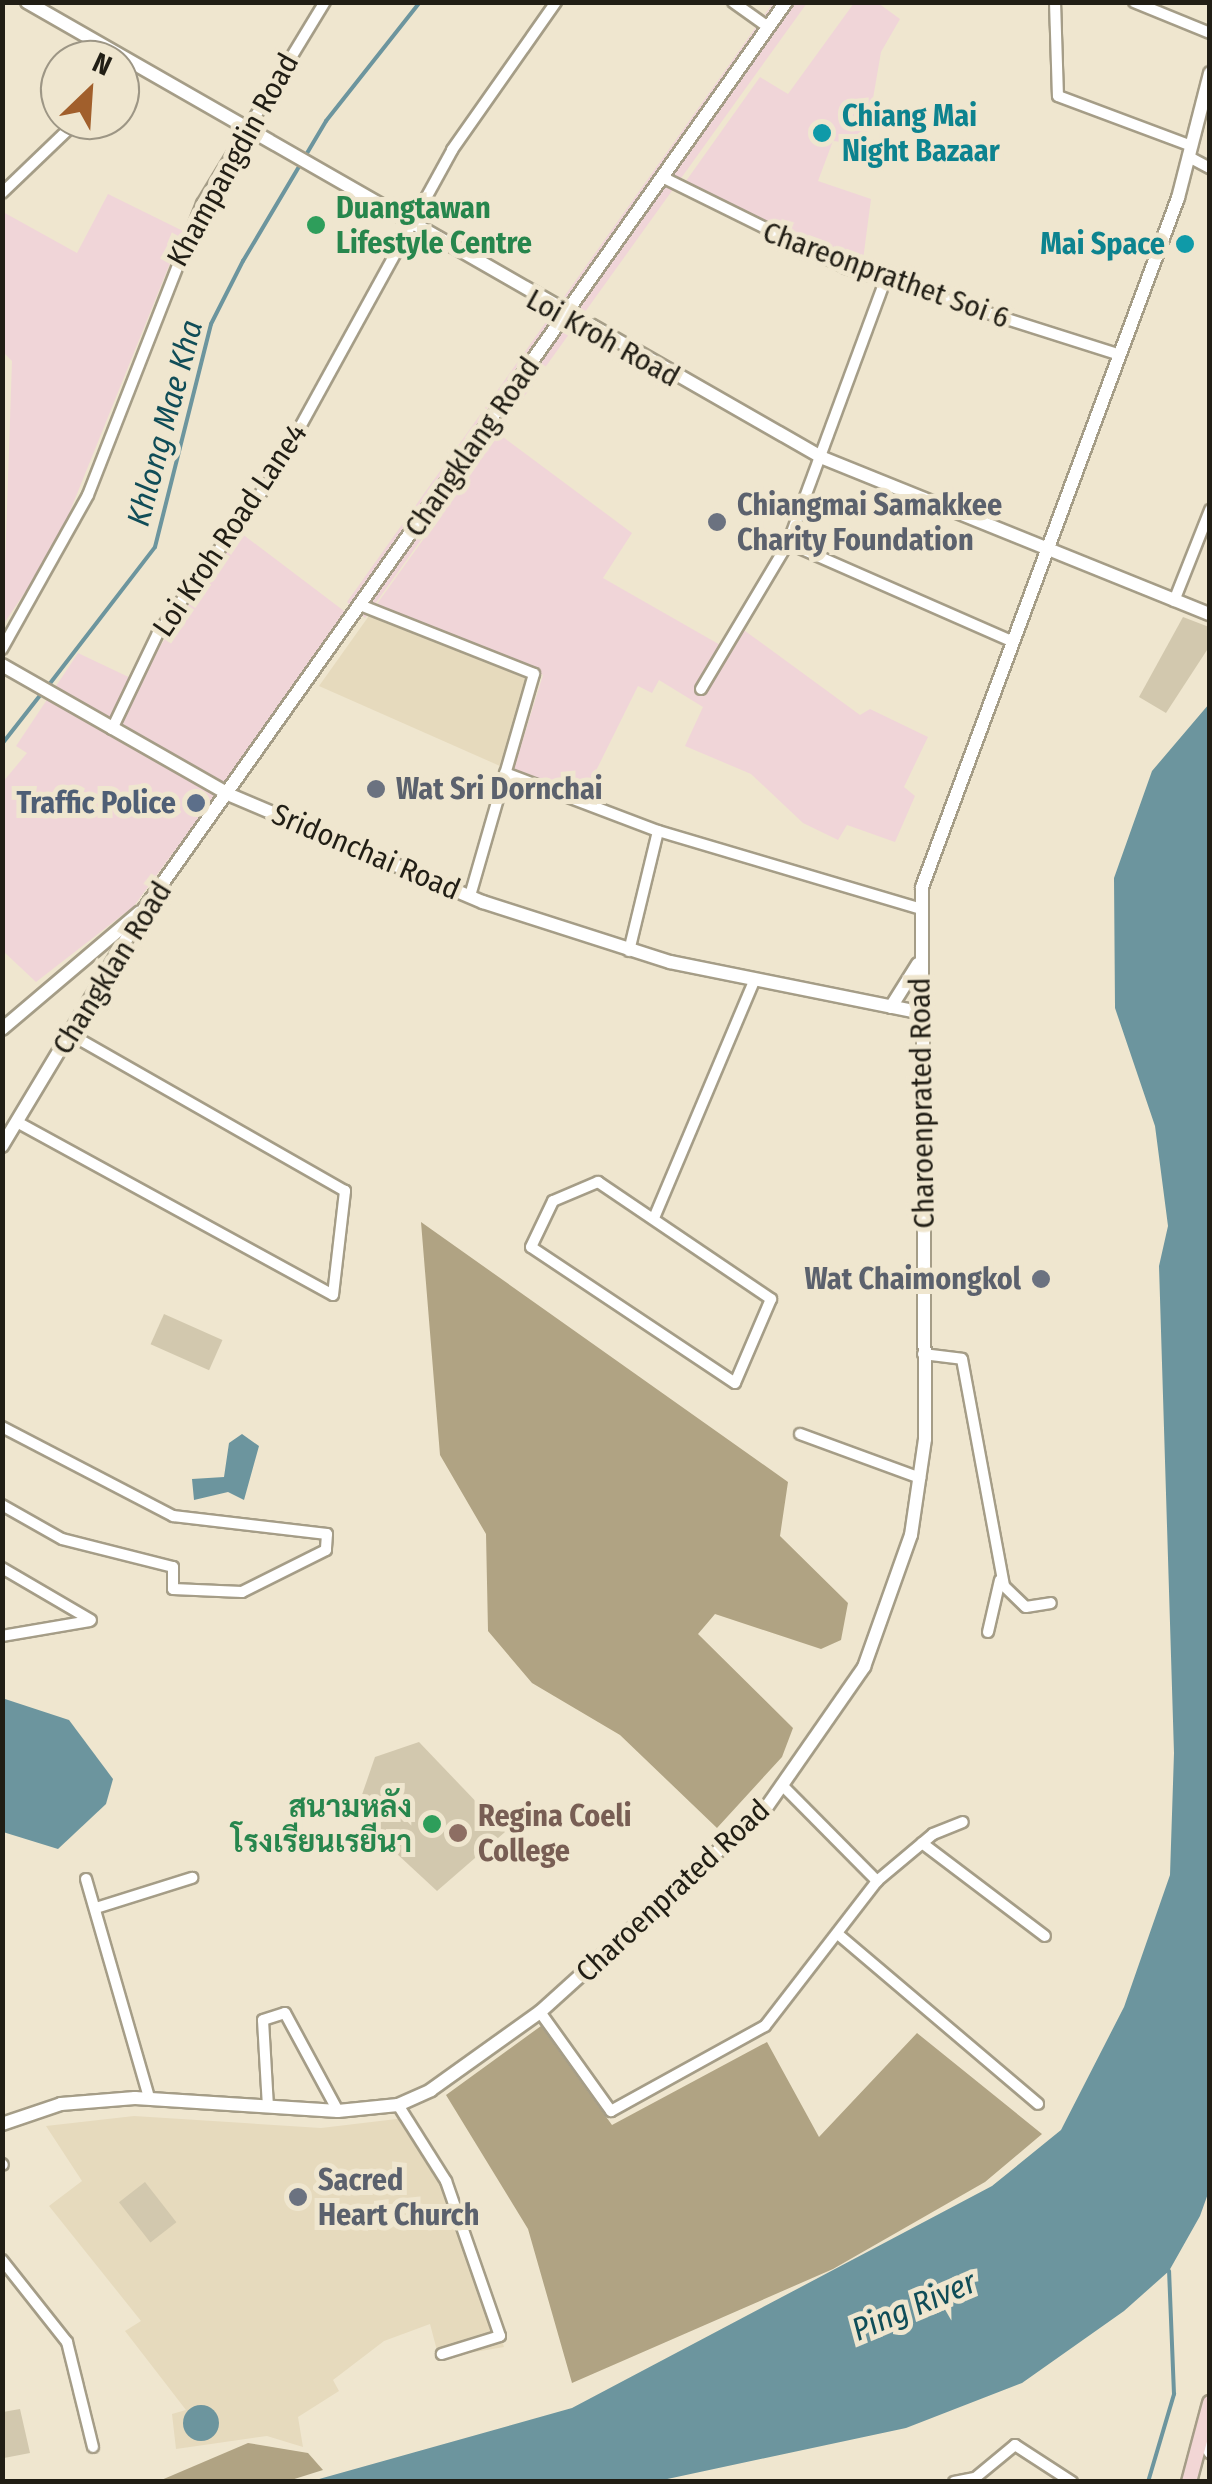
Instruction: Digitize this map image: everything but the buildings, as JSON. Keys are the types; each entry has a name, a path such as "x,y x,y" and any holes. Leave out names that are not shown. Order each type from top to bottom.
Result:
{"main road":[{"path":"1189,2482 1206,2445 1210,2403"}],"street":[{"name":"Loi Kroh Road","path":"26,2 85,40"},
{"name":"Khampangdin Road","path":"2,649 64,548 163,289 244,131 326,2"},
{"name":"Loi Kroh Road Lane4","path":"112,729 158,633 272,478 414,230 452,150 556,2"},
{"path":"733,2 768,27"},
{"name":"Changklang Road","path":"228,794 786,2"},
{"path":"1055,2 1058,96 1190,151 1210,168"},
{"path":"1134,2 1210,33"},
{"name":"Charoenprated Road","path":"2,2124 61,2104 149,2097 338,2111 398,2105 540,2012 783,1786 889,1613 920,1478 924,1012 918,908 941,819 1046,554 1190,151 1210,73"},
{"name":"Loi Kroh Road","path":"140,74 564,316 823,458 1046,554 1210,614"},
{"path":"2,193 57,140"},
{"name":"Chareonprathet Soi 6","path":"662,177 762,233 885,281 1117,354"},
{"path":"701,689 788,543 823,458 885,281"},
{"path":"1174,600 1210,510"},
{"path":"788,543 1013,642"},
{"path":"360,605 534,674 470,896"},
{"name":"Sridonchai Road","path":"2,665 228,794 470,896 628,951 754,981 924,1012"},
{"path":"506,773 658,831 918,908"},
{"name":"Changklan Road","path":"2,1146 145,908 228,794"},
{"path":"628,951 658,831"},
{"path":"2,1029 145,908"},
{"path":"891,1007 920,958"},
{"path":"654,1218 754,981"},
{"path":"17,1122 333,1295 345,1191 70,1034"},
{"path":"598,1182 654,1218 771,1299 734,1383 531,1246 554,1201 598,1182"},
{"path":"923,1354 962,1359 1001,1574 1019,1604 1051,1602"},
{"path":"2,1428 173,1516 328,1534 326,1550 242,1592 173,1588 173,1567 62,1540 2,1504"},
{"path":"800,1434 920,1478"},
{"path":"2,1568 91,1620 2,1636"},
{"path":"988,1632 1001,1574"},
{"path":"783,1786 877,1881"},
{"path":"540,2012 611,2110 765,2026 877,1881 922,1843 963,1822"},
{"path":"922,1843 1045,1936"},
{"path":"96,1908 192,1878"},
{"path":"86,1879 149,2097"},
{"path":"839,1935 1038,2104"},
{"path":"268,2107 263,2020 285,2013 338,2111"},
{"path":"398,2105 446,2181 500,2336 442,2354"},
{"path":"2,2260 67,2342 93,2447"},
{"path":"954,2482 976,2478 1015,2445 1072,2482"}],"shaded area":[{"path":"773,3 807,3 365,618 347,602"},
{"path":"854,3 878,3 900,19 881,52 865,145 833,141 818,181 871,199 863,260 763,226 686,181 760,77 788,94"},
{"path":"108,194 183,231 56,546 3,625 12,361 3,352 3,212 77,253"},
{"path":"499,434 632,533 603,578 729,650 741,628 860,715 870,709 928,737 904,787 915,796 895,842 847,825 838,840 803,823 751,774 685,746 703,707 659,680 652,693 638,686 584,795 513,771 543,675 374,608"},
{"path":"237,530 348,614 134,906 36,982 3,951 2,783 27,753 16,746 78,653 137,681"},
{"path":"371,613 529,680 500,766 319,686"},
{"path":"1183,617 1209,627 1209,647 1166,713 1139,697"},
{"path":"421,1222 788,1482 780,1536 848,1603 841,1640 821,1649 715,1614 698,1634 793,1728 782,1757 717,1828 620,1735 532,1683 488,1631 486,1534 440,1455"},
{"path":"164,1314 222,1340 209,1370 151,1344"},
{"name":"สนามหลัง โรงเรียนเรยีนา","path":"419,1742 505,1832 437,1891 355,1815 375,1757"},
{"path":"541,2026 612,2125 767,2042 819,2137 917,2033 1042,2134 985,2182 833,2269 572,2383 528,2229 446,2095"},
{"path":"134,2116 321,2128 405,2118 449,2185 504,2347 439,2358 430,2324 384,2341 333,2380 339,2391 298,2417 303,2447 267,2436 176,2449 172,2414 186,2410 125,2331 141,2321 49,2206 82,2181 46,2126"},
{"path":"145,2182 176,2222 150,2243 119,2202"},
{"path":"20,2409 30,2453 4,2458 5,2474 2,2472 3,2412"},
{"path":"248,2443 308,2453 323,2470 288,2481 159,2481"}],"water":[{"name":"Ping River","path":"1209,704 1210,2188 1200,2216 1169,2271 1124,2311 1022,2383 906,2428 658,2481 312,2481 572,2408 992,2186 1061,2130 1124,2007 1170,1875 1174,1753 1159,1266 1168,1226 1155,1126 1115,1008 1114,878 1152,771"},
{"path":"242,1434 259,1446 244,1500 228,1492 194,1500 192,1479 224,1477 229,1443"},
{"path":"5,1699 69,1720 113,1779 106,1804 58,1849 3,1832"},
{"path":"201,2405 214,2410 219,2423 214,2436 201,2441 188,2436 183,2423 188,2410"}],"waterway":[{"name":"Khlong Mae Kha","path":"48,686 155,547 211,324 243,261 326,121 420,2"},
{"name":"Khlong Mae Kha","path":"2,744 42,693"},
{"path":"1148,2482 1174,2394 1169,2271"}],"place":[{"name":"Chiang Mai Night Bazaar","path":"822,133"},
{"name":"Duangtawan Lifestyle Centre","path":"316,225"},
{"name":"Mai Space","path":"1185,244"},
{"name":"Chiangmai Samakkee Charity Foundation","path":"717,522"},
{"name":"Wat Sri Dornchai","path":"376,789"},
{"name":"Traffic Police","path":"196,803"},
{"name":"Wat Chaimongkol","path":"1041,1279"},
{"name":"สนามหลัง โรงเรียนเรยีนา","path":"432,1824"},
{"name":"Regina Coeli College","path":"458,1833"},
{"name":"Sacred Heart Church","path":"298,2197"}]}
